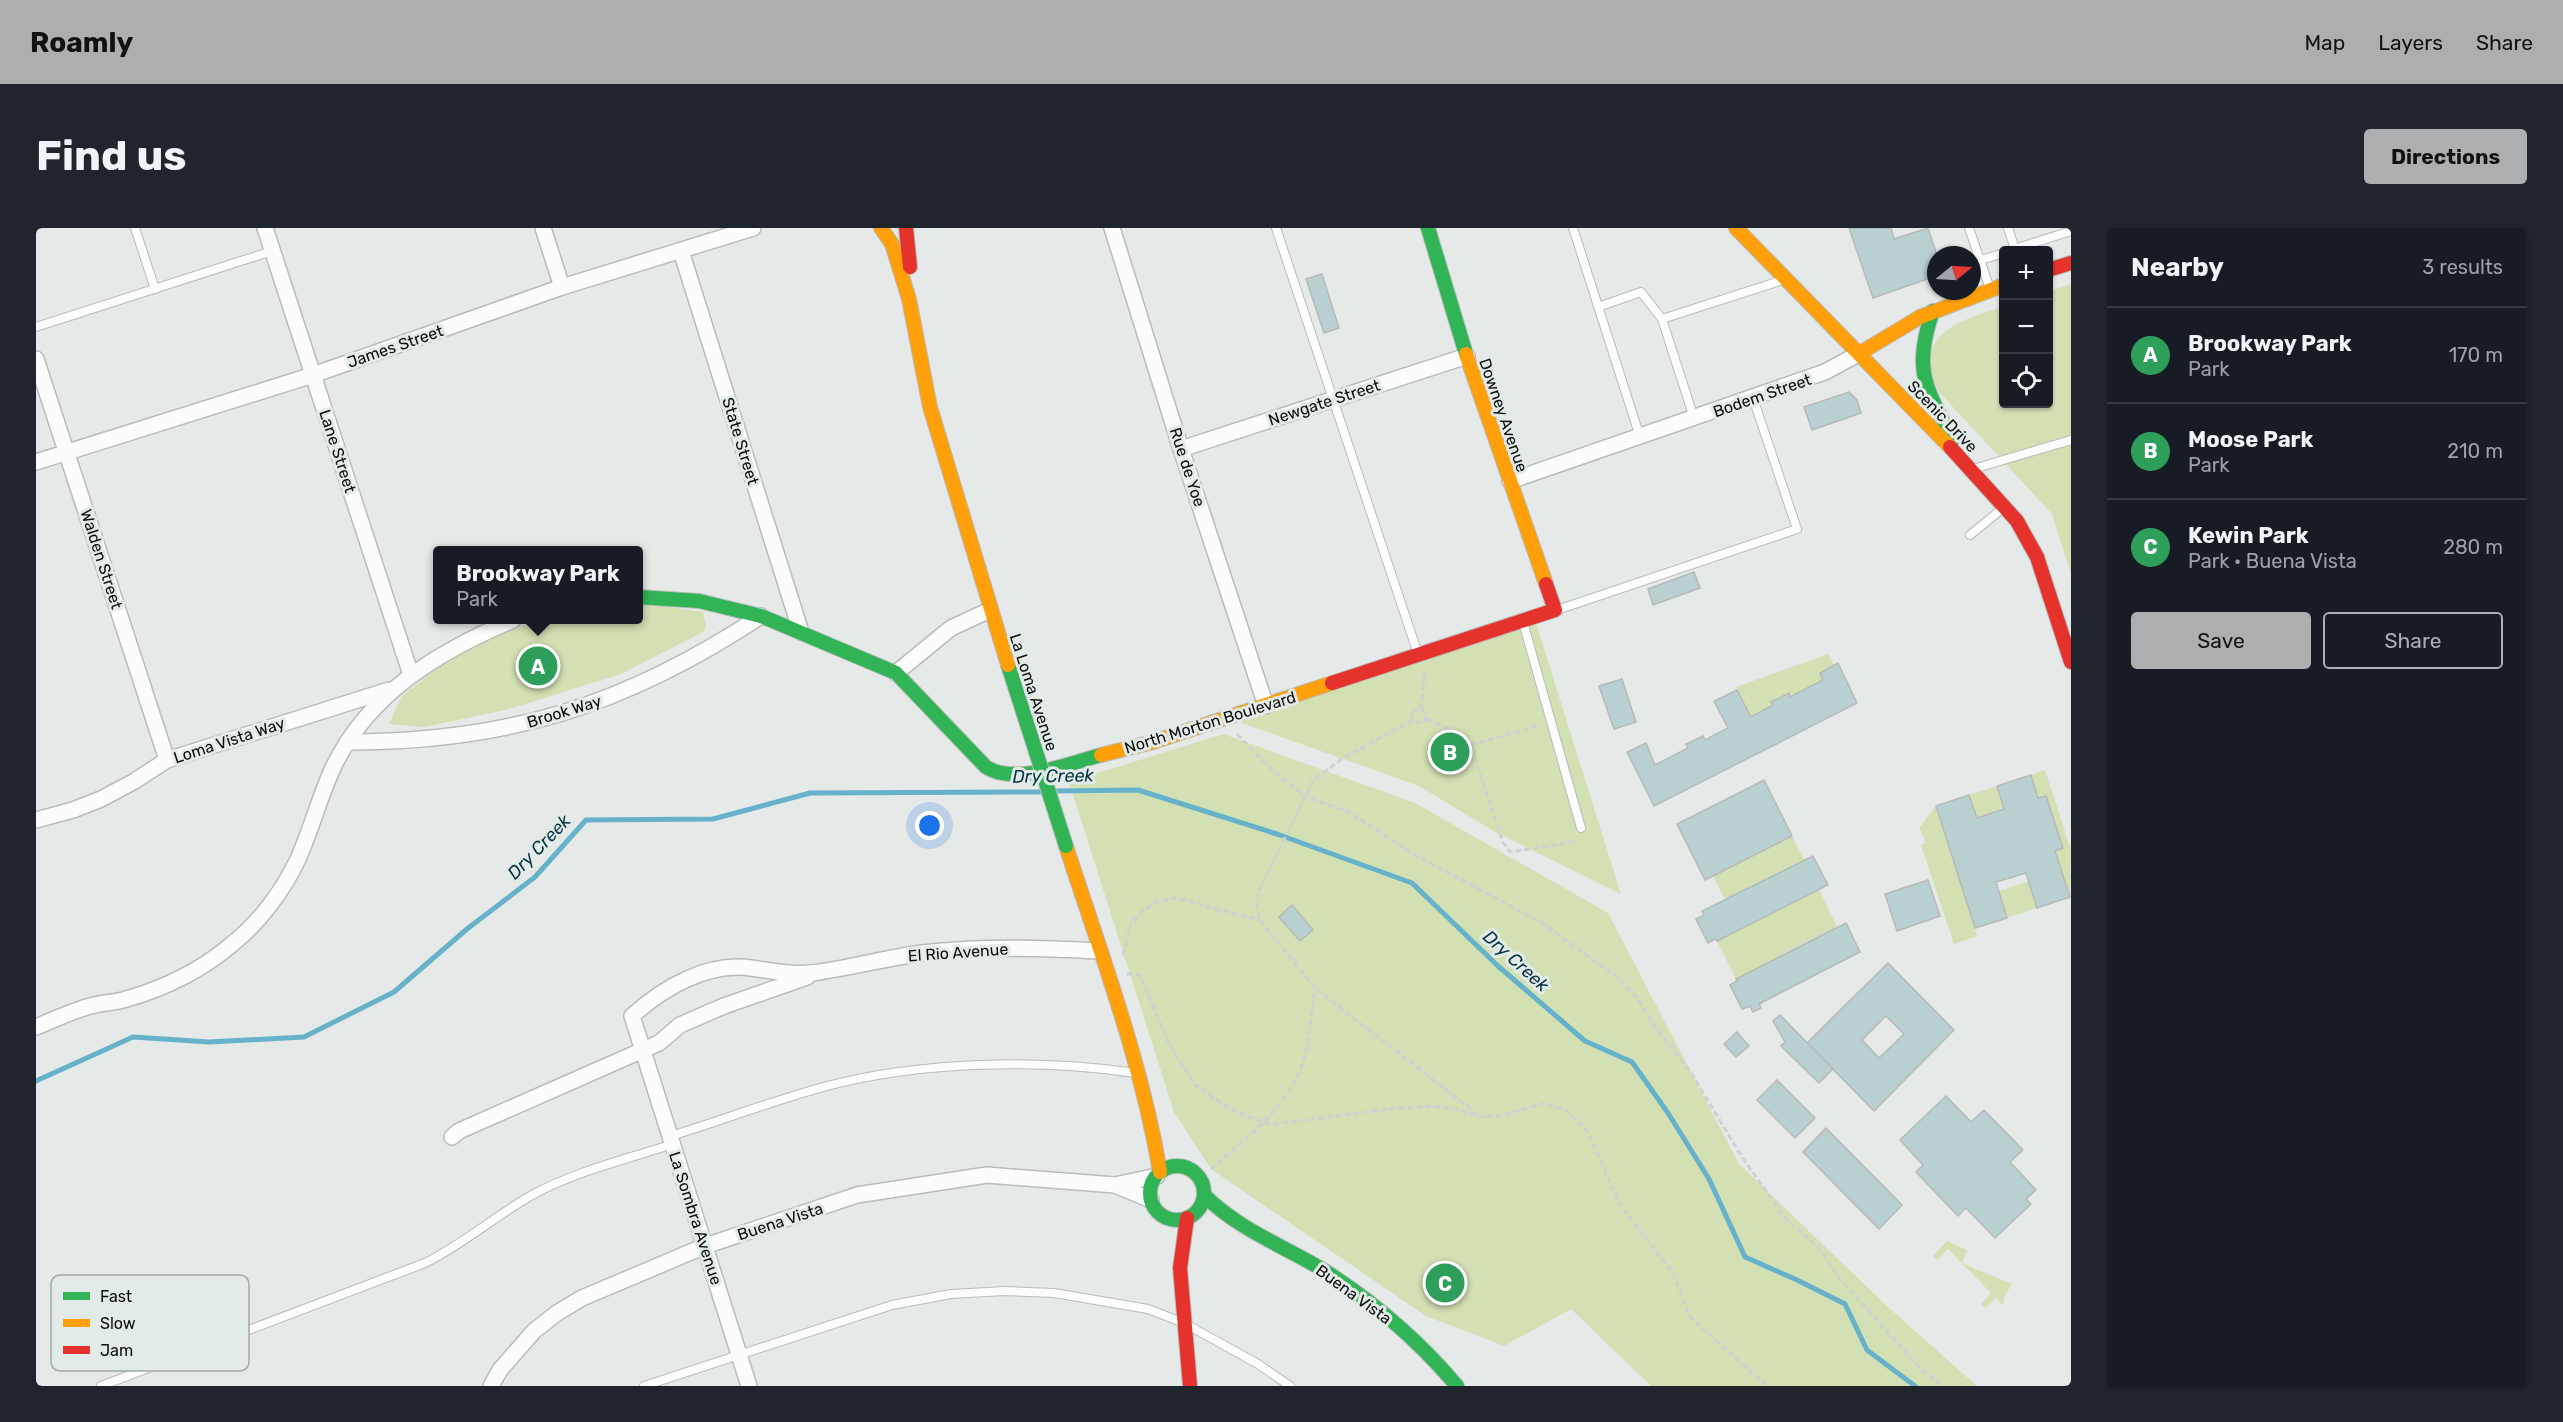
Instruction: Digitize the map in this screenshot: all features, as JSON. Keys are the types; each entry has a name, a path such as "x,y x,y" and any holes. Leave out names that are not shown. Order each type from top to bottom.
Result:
{"main road":[{"name":"La Loma Avenue","path":"881,228 895,248 902,284 909,299 916,348 930,407 990,610 1154,1127 1159,1174"},
{"name":"La Loma Avenue","path":"906,228 912,283 909,299"},
{"name":"Downey Avenue","path":"1428,228 1467,356 1556,610"},
{"name":"Scenic Drive","path":"1742,229 2005,506 2031,544 2071,662"},
{"path":"2053,269 2071,263"},
{"name":"Bodem Street","path":"1860,353 1933,311 1997,287"},
{"path":"1933,311 1920,354 1922,372 1961,458"},
{"name":"North Morton Boulevard","path":"643,597 699,601 761,616 896,673 986,767 1006,776 1017,776 1153,742 1556,610"},
{"name":"La Loma Avenue","path":"1154,1127 1172,1154 1185,1167"},
{"path":"1155,1207 1174,1220 1189,1217 1202,1204 1204,1195 1200,1179 1185,1167 1176,1166 1159,1174 1150,1189 1155,1207 1180,1268"},
{"name":"Buena Vista","path":"1204,1195 1235,1224 1303,1258 1340,1281 1383,1313 1413,1340 1456,1386"},
{"path":"1189,1217 1180,1268 1190,1386"},
{"name":"Buena Vista","path":"1189,1217 1235,1224"}],"street":[{"name":"Lane Street","path":"265,228 411,675"},
{"path":"543,228 562,287"},
{"name":"James Street","path":"36,462 313,375 562,287 753,228"},
{"name":"Rue de Yoe","path":"1112,228 1181,449 1266,706"},
{"name":"State Street","path":"681,251 801,632"},
{"name":"Bodem Street","path":"1510,481 1826,372 1860,353"},
{"name":"Newgate Street","path":"1181,449 1467,356"},
{"name":"Walden Street","path":"36,359 167,760"},
{"path":"896,673 951,628 990,610"},
{"name":"Brook Way","path":"347,742 395,742 454,737 547,718 592,704 658,676 721,643 761,616"},
{"path":"36,1027 88,1006 120,1001 155,991 184,978 233,944 259,918 278,893 297,861 319,800 347,742 368,713 411,675 473,636 503,624"},
{"name":"Loma Vista Way","path":"36,820 73,810 101,799 134,782 167,760 395,688"},
{"name":"El Rio Avenue","path":"452,1137 459,1131 659,1042 680,1026 713,1011 818,972 877,960 974,949 1029,947 1100,951"},
{"name":"El Rio Avenue","path":"643,1049 632,1017 669,987 693,976 719,969 748,967 785,973 818,972"},
{"name":"La Sombra Avenue","path":"643,1049 749,1386"},
{"name":"Buena Vista","path":"491,1386 518,1347 557,1313 582,1298 705,1246 856,1196 987,1175 1114,1185 1159,1174"},
{"name":"Buena Vista","path":"1114,1185 1155,1207"}],"lane":[{"path":"135,228 155,289"},
{"path":"1276,228 1332,399 1424,654"},
{"path":"1573,228 1640,437"},
{"path":"1969,228 1976,246"},
{"path":"2008,228 2012,246"},
{"path":"2044,228 2048,238"},
{"path":"2025,246 2071,231"},
{"path":"36,327 272,251"},
{"path":"1997,287 1981,260 1999,255"},
{"path":"1662,319 1787,279"},
{"path":"1598,307 1641,292 1662,319 1694,418"},
{"path":"1556,610 1797,530 1753,398"},
{"path":"1972,469 2071,440"},
{"path":"1970,535 2005,506"},
{"path":"1523,621 1581,828"},
{"path":"249,1330 425,1263 446,1253 535,1193 567,1179 828,1086 909,1071 1003,1065 1086,1067 1138,1073"},
{"path":"644,1386 739,1353 892,1305 951,1294 1005,1291 1054,1293 1148,1309 1184,1323 1258,1364 1290,1386"},
{"path":"101,1386 141,1371"}],"path":[{"path":"1421,709 1424,654"},
{"path":"1421,709 1425,711 1427,719"},
{"path":"1413,720 1413,712 1421,709"},
{"path":"1224,719 1273,771 1306,797 1348,812 1413,854 1544,924 1618,978 1638,999 1653,1024 1690,1071 1742,1157 1785,1218 1820,1249 1840,1279 1919,1367 1942,1386"},
{"path":"1413,720 1420,724 1427,719"},
{"path":"1427,719 1454,732 1471,745 1503,842 1510,852 1568,843 1576,838 1581,828"},
{"path":"1413,720 1343,758 1313,781 1258,892 1259,919 1315,988 1480,1117"},
{"path":"1471,745 1551,722"},
{"path":"1123,956 1131,924 1141,912 1156,902 1174,898 1259,919"},
{"path":"1125,965 1124,974 1131,972 1140,975 1169,1044 1194,1084 1230,1109 1263,1122 1292,1122 1388,1109 1432,1106 1461,1110 1480,1117 1500,1116 1545,1103 1567,1111 1587,1131 1621,1206 1673,1273 1690,1317 1767,1386"},
{"path":"1211,1169 1263,1122 1289,1093 1302,1068 1315,988"}],"green space":[{"path":"2071,284 2071,574 2052,514 1939,392 1929,366 1936,342 1944,333 1967,319 1999,308 1999,408 2053,408 2053,290"},
{"path":"643,604 703,612 706,626 703,632 621,674 509,709 425,727 389,724 401,697 449,658 487,638 527,624 643,624"},
{"path":"1534,617 1621,894 1495,832 1419,786 1228,718"},
{"path":"1828,654 1834,665 1820,673 1823,680 1790,697 1788,693 1771,702 1773,705 1751,717 1736,687"},
{"path":"1223,734 1415,803 1608,913 1739,1164 1888,1307 1977,1386 1651,1386 1571,1309 1504,1346 1426,1316 1211,1169 1174,1112 1069,782"},
{"path":"2045,770 2071,850 2070,897 2055,851 2046,796 2038,798 2031,775"},
{"path":"1997,786 2004,809 1977,818 1969,795"},
{"path":"1936,806 1977,936 1954,944 1921,845 1926,842 1919,828"},
{"path":"1792,836 1805,861 1726,901 1713,876"},
{"path":"2028,881 2037,908 2007,918 1999,891"},
{"path":"1819,889 1837,927 1736,979 1717,941"},
{"path":"1947,1241 1967,1250 1962,1263 2012,1284 2004,1297 2003,1306 1996,1298 1985,1308 1981,1304 1991,1293 1948,1249 1937,1260 1933,1256"}],"building":[{"path":"1849,228 1891,228 1894,239 1928,228 1934,246 1927,246 1927,279 1873,298"},
{"path":"1322,274 1339,328 1324,333 1306,279"},
{"path":"1849,392 1857,400 1861,413 1812,430 1804,407"},
{"path":"1694,572 1700,588 1653,605 1648,589"},
{"path":"1838,663 1857,703 1654,806 1627,752 1646,743 1655,765 1688,748 1686,744 1703,736 1705,740 1728,728 1714,701 1737,690 1751,717 1773,705 1771,702 1789,693 1790,697 1823,680 1820,673"},
{"path":"1622,679 1636,722 1614,729 1599,686"},
{"path":"2031,775 2038,798 2046,796 2063,848 2055,851 2070,897 2037,908 2026,873 1996,882 2007,918 1975,928 1936,806 1969,795 1977,818 2004,809 1997,786"},
{"path":"1764,780 1792,836 1705,880 1677,824"},
{"path":"1813,856 1828,885 1717,941 1715,939 1708,943 1696,919 1704,915 1702,911"},
{"path":"1928,880 1940,916 1897,931 1885,894"},
{"path":"1292,905 1313,930 1300,941 1279,917"},
{"path":"1846,923 1860,952 1759,1004 1761,1008 1753,1012 1750,1006 1742,1009 1730,985 1737,981 1736,979"},
{"path":"1888,963 1954,1030 1874,1111 1807,1043","holes":["1886,1016 1904,1034 1879,1058 1862,1040"]},
{"path":"1780,1015 1833,1069 1819,1083 1781,1046 1785,1042 1773,1021"},
{"path":"1737,1032 1749,1046 1736,1057 1724,1044"},
{"path":"1777,1080 1815,1118 1795,1138 1757,1100"},
{"path":"1946,1096 1971,1122 1984,1110 2023,1150 2010,1162 2036,1190 2026,1199 2031,1204 1995,1238 1966,1208 1958,1216 1916,1172 1923,1165 1900,1140"},
{"path":"1826,1128 1902,1205 1879,1229 1803,1152"}],"waterway":[{"name":"Dry Creek","path":"1055,791 1138,790 1277,834 1412,883 1498,966 1585,1041 1632,1062 1668,1113 1709,1179 1745,1257 1845,1304 1867,1350 1915,1386"},
{"name":"Dry Creek","path":"36,1081 133,1037 209,1042 304,1037 394,992 467,929 535,877 586,820 713,819 810,793 1043,792"}],"traffic: fast":[{"path":"1428,228 1466,354"},
{"path":"1933,311 1923,349 1925,378 1929,392 1953,440"},
{"path":"643,597 699,601 761,616 896,673 986,767 998,772 1027,774 1101,755"},
{"path":"1008,665 1036,752"},
{"path":"1036,752 1066,846"},
{"path":"1177,1166 1187,1168 1196,1174 1202,1183 1204,1193 1202,1203 1196,1212 1187,1218 1177,1220 1167,1218 1158,1212 1152,1203 1150,1193 1152,1183 1158,1174 1167,1168 1177,1166"},
{"path":"1204,1195 1247,1228 1325,1271 1361,1296 1412,1338 1457,1386"}],"traffic: slow":[{"path":"881,228 892,244 909,299 930,407 1008,665"},
{"path":"1736,228 1950,447"},
{"path":"1860,353 1920,317 1999,287"},
{"path":"1466,354 1546,584"},
{"path":"1101,755 1153,742 1332,683"},
{"path":"1066,846 1131,1048 1160,1172"}],"traffic: jam":[{"path":"906,228 910,267"},
{"path":"2053,268 2071,263"},
{"path":"1950,447 2017,521 2037,557 2071,662"},
{"path":"1332,683 1555,610 1546,584"},
{"path":"1187,1218 1180,1268 1190,1386"}],"place":[{"name":"Brookway Park","path":"538,666"},
{"name":"Moose Park","path":"1450,752"},
{"name":"Kewin Park","path":"1445,1283"}]}
